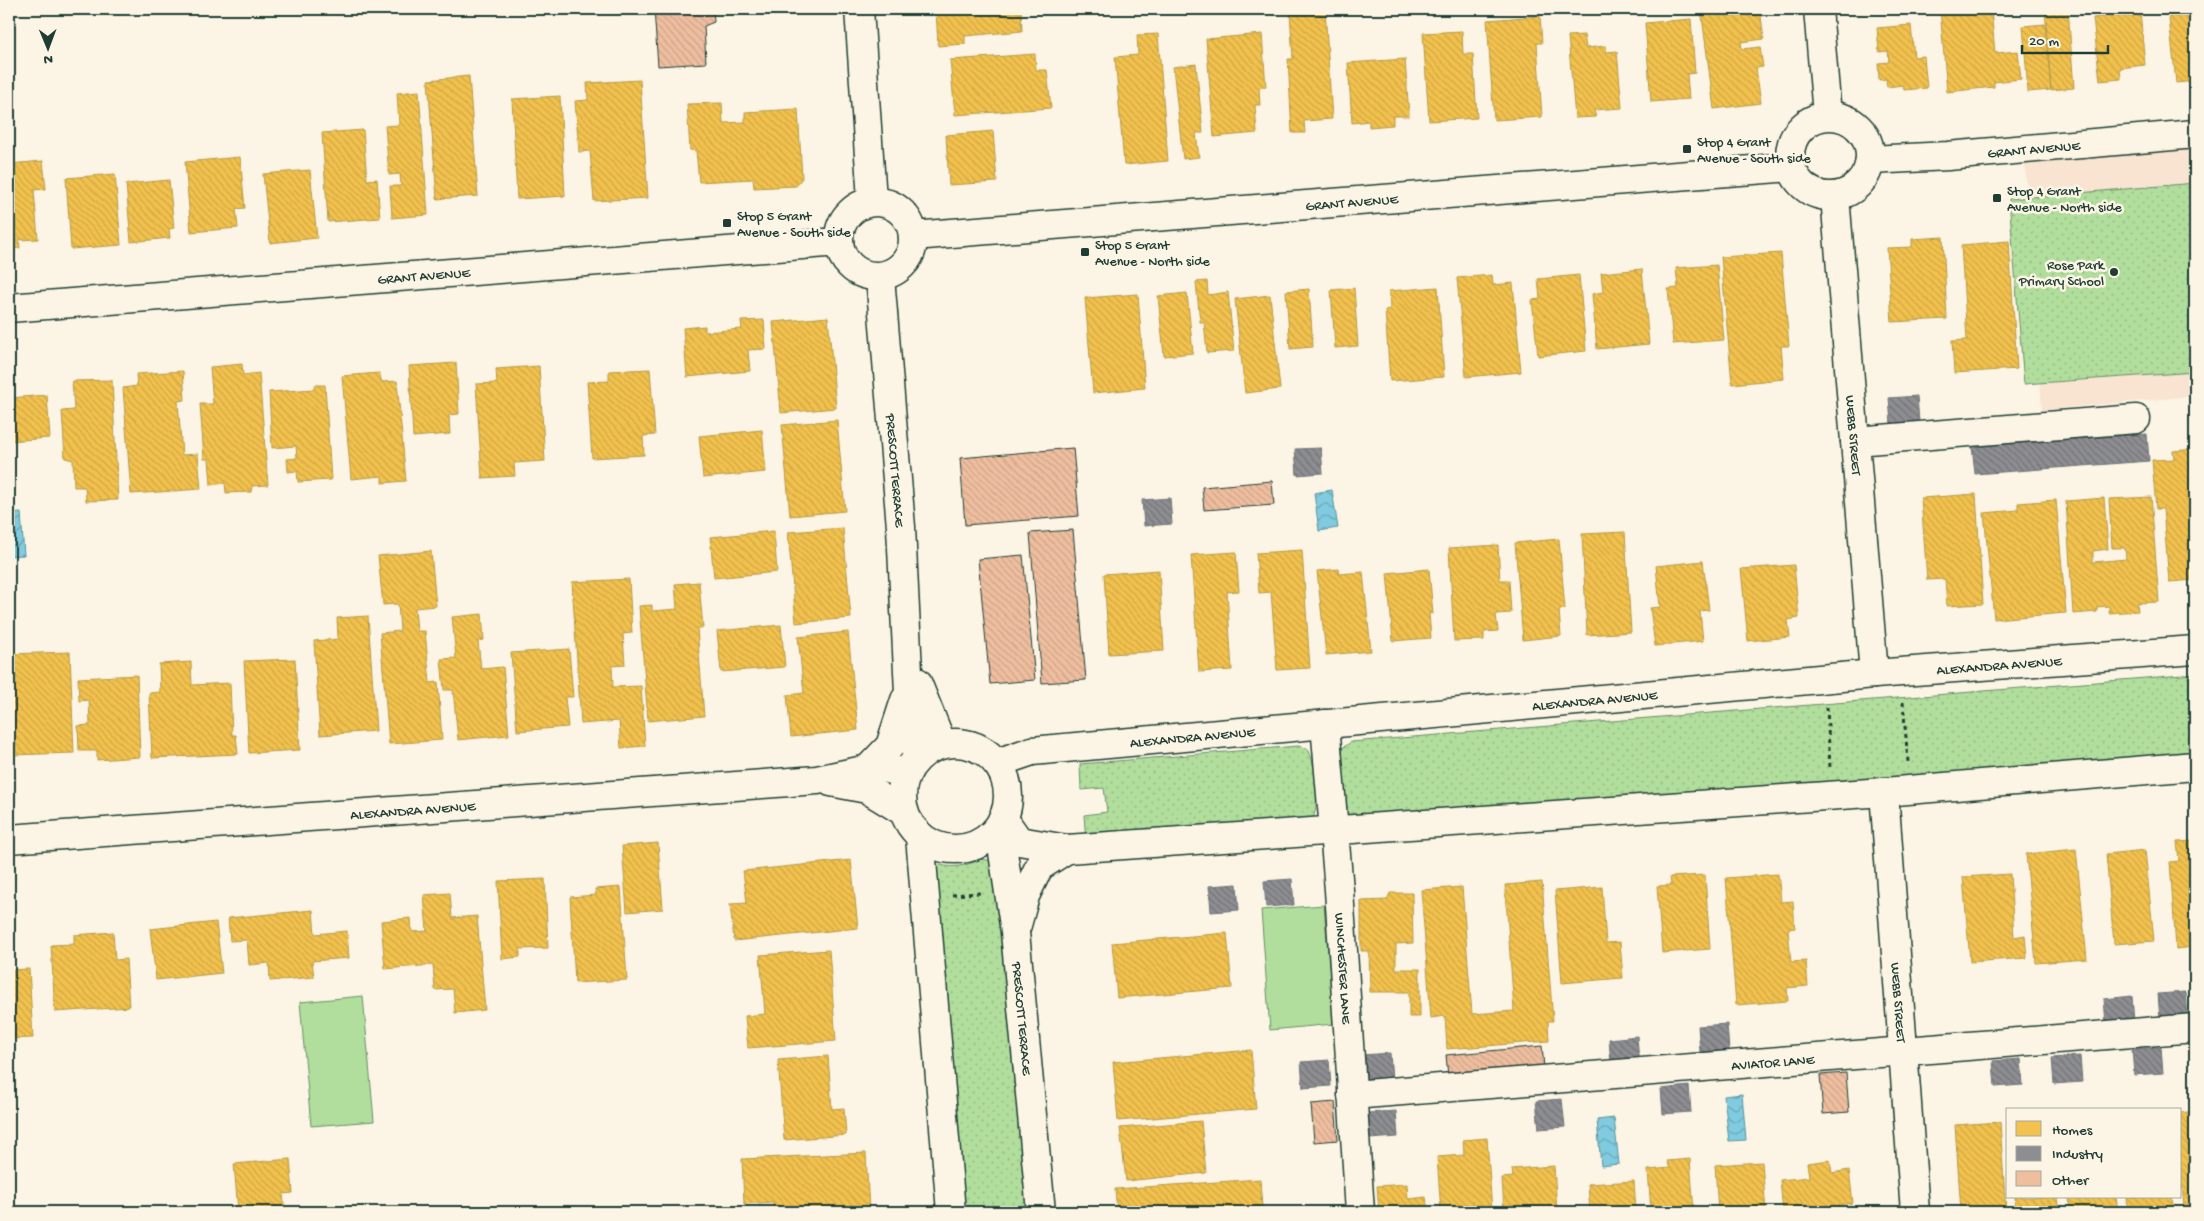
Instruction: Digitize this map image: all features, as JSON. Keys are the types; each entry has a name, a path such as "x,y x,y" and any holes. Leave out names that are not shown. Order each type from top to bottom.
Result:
{"street":[{"path":"859,9 872,200"},
{"path":"1818,9 1827,115"},
{"path":"1827,115 1841,117 1854,123 1864,133 1869,146 1870,160 1866,173 1858,185 1847,192 1835,196 1821,195 1808,190 1798,180 1791,167 1789,153 1797,133 1812,120 1827,115"},
{"name":"GRANT AVENUE","path":"1870,160 1948,156 2195,134"},
{"name":"GRANT AVENUE","path":"913,236 1791,167"},
{"name":"WEBB STREET","path":"1835,196 1874,674"},
{"path":"872,200 894,206 904,214 911,225 913,236 912,248 907,260 897,269 880,277 861,273 850,265 843,255 839,242 840,229 845,218 855,208 872,200"},
{"name":"GRANT AVENUE","path":"9,308 839,242"},
{"name":"PRESCOTT TERRACE","path":"880,277 901,527 912,766"},
{"path":"1855,441 2136,419"},
{"name":"ALEXANDRA AVENUE","path":"997,762 1032,751 1874,674 2195,650"},
{"path":"868,769 890,746 909,675"},
{"name":"PRESCOTT TERRACE","path":"909,675 942,744"},
{"name":"WINCHESTER LANE","path":"1325,724 1360,1212"},
{"path":"954,742 970,744 985,751 997,762 1008,788 1007,807 1001,822 989,837 976,845 962,848 946,848 932,844 920,836 910,824 903,811 902,785 912,766 925,751 942,744 954,742"},
{"name":"ALEXANDRA AVENUE","path":"9,839 817,780 878,767 912,766"},
{"path":"1001,822 1019,841 1067,849 1334,832 1884,792 2195,766"},
{"name":"ALEXANDRA AVENUE","path":"817,780 868,789 903,811"},
{"name":"WEBB STREET","path":"1884,792 1915,1212"},
{"name":"PRESCOTT TERRACE","path":"1001,822 1015,932 1041,1212"},
{"path":"920,836 951,1212"},
{"path":"1015,932 1025,896 1039,867 1067,849"},
{"name":"AVIATOR LANE","path":"1352,1095 2195,1028"}],"path":[{"path":"1903,702 1908,764"},
{"path":"1826,706 1830,770"},
{"path":"948,896 983,893"}],"shaded area":[{"name":"Rose Park Primary School","path":"2195,134 2195,396 2042,410 2024,149"}],"green space":[{"name":"Rose Park Primary School","path":"2195,183 2195,372 2024,384 2009,199"},
{"path":"2195,674 2195,753 1357,820 1345,816 1341,749 1351,742"},
{"path":"1298,746 1307,748 1315,773 1317,796 1316,807 1311,821 1086,842 1084,815 1107,812 1104,788 1081,790 1080,764"},
{"path":"981,859 995,861 1032,1212 964,1212 933,863 957,866"},
{"path":"1324,905 1334,1024 1270,1030 1261,910"},
{"path":"363,996 374,1121 311,1126 300,1002"}],"water":[{"path":"1332,490 1338,528 1319,531 1314,493"},
{"path":"21,513 24,555 9,556 9,514"},
{"path":"1742,1094 1746,1140 1729,1141 1724,1096"},
{"path":"1614,1118 1619,1164 1601,1166 1597,1120"}],"building: Homes":[{"path":"936,9 1021,9 1022,31 965,36 965,44 938,46"},
{"path":"1304,9 1325,9 1332,119 1304,121 1305,133 1292,133 1288,59 1293,59 1290,13 1304,13"},
{"path":"1701,9 1760,9 1764,39 1741,42 1742,49 1760,47 1763,67 1756,68 1761,103 1714,109"},
{"path":"1940,9 1991,9 1995,53 2018,51 2021,79 1994,82 1994,87 1947,92"},
{"path":"2045,9 2068,9 2074,88 2051,90"},
{"path":"2168,9 2195,9 2195,81 2176,83"},
{"path":"2140,12 2145,65 2120,68 2121,79 2100,81 2093,18"},
{"path":"1540,16 1542,43 1537,43 1542,117 1494,120 1487,20"},
{"path":"1691,19 1695,73 1687,74 1689,99 1651,102 1645,23"},
{"path":"2045,24 2051,90 2028,92 2023,26"},
{"path":"1911,25 1914,57 1924,56 1927,88 1904,90 1903,85 1887,87 1886,79 1879,80 1878,63 1889,62 1888,51 1879,52 1877,28"},
{"path":"1462,31 1463,54 1473,54 1477,118 1429,121 1423,33"},
{"path":"1158,34 1168,161 1124,165 1115,57 1138,55 1137,35"},
{"path":"1262,34 1266,87 1259,88 1260,105 1255,105 1257,133 1214,137 1206,39"},
{"path":"1584,35 1586,48 1606,46 1606,52 1617,51 1622,108 1594,110 1596,117 1575,118 1568,36"},
{"path":"1035,54 1036,70 1047,70 1051,108 955,115 950,60"},
{"path":"1405,59 1409,116 1393,116 1393,125 1369,127 1369,121 1352,123 1348,63"},
{"path":"1196,64 1203,133 1196,133 1199,157 1183,159 1173,67"},
{"path":"469,76 478,196 437,199 428,80"},
{"path":"640,80 648,198 594,201 590,151 579,152 575,101 588,100 587,83"},
{"path":"419,91 428,215 392,218 390,186 401,186 400,174 389,175 385,126 399,125 397,93"},
{"path":"560,96 565,196 517,199 512,99"},
{"path":"722,103 723,123 745,122 745,112 798,109 802,178 796,186 754,188 753,179 699,182 696,151 690,150 687,104"},
{"path":"363,130 367,180 377,179 380,218 328,222 322,133"},
{"path":"993,131 997,182 949,185 946,135"},
{"path":"240,157 245,208 236,209 238,228 191,232 185,162"},
{"path":"43,161 46,189 34,190 38,239 19,240 20,248 9,249 9,164"},
{"path":"310,170 317,238 270,243 263,174"},
{"path":"115,174 121,245 71,249 66,178"},
{"path":"169,180 174,228 169,229 170,238 131,242 126,184"},
{"path":"1943,237 1947,319 1892,322 1887,248 1912,247 1912,239"},
{"path":"2009,241 2017,369 1954,373 1952,341 1967,340 1961,245"},
{"path":"1781,253 1789,346 1781,346 1784,379 1732,384 1721,257"},
{"path":"1717,265 1724,340 1673,344 1668,289 1678,288 1676,268"},
{"path":"1642,269 1649,344 1597,349 1592,294 1603,292 1601,273"},
{"path":"1492,275 1493,285 1513,283 1521,372 1466,377 1457,278"},
{"path":"1579,275 1586,351 1538,356 1532,300 1540,299 1538,279"},
{"path":"1207,281 1208,295 1228,292 1234,351 1207,353 1204,322 1200,322 1196,282"},
{"path":"1438,287 1444,377 1390,381 1385,310 1390,309 1389,291"},
{"path":"1354,288 1358,346 1335,348 1331,290"},
{"path":"1309,289 1313,347 1290,349 1286,291"},
{"path":"1187,293 1193,353 1164,356 1158,296"},
{"path":"1138,294 1145,388 1093,393 1085,298"},
{"path":"1270,295 1280,389 1245,393 1235,299"},
{"path":"828,317 836,408 781,413 773,322"},
{"path":"764,320 766,349 748,350 750,371 687,377 683,328 705,326 705,332 742,329 741,321"},
{"path":"456,363 459,414 449,415 450,434 413,437 409,366"},
{"path":"242,364 243,375 259,373 268,485 252,486 251,492 226,493 225,483 211,485 209,459 204,459 200,404 213,404 210,367"},
{"path":"539,366 545,461 514,463 515,476 482,478 476,384 497,383 496,369"},
{"path":"650,369 655,435 643,436 644,455 592,458 587,382 609,381 609,371"},
{"path":"183,371 185,400 178,401 182,455 198,454 201,489 131,494 123,388 137,386 136,374"},
{"path":"379,373 382,382 397,381 406,481 382,483 382,476 351,479 342,376"},
{"path":"112,380 118,500 86,501 85,487 74,487 73,460 65,458 62,411 74,410 72,381"},
{"path":"315,385 325,385 331,480 298,482 297,471 288,472 287,459 297,458 296,446 272,448 269,392 314,389"},
{"path":"47,395 50,438 9,441 9,398"},
{"path":"837,420 845,511 790,516 782,425"},
{"path":"762,430 766,472 703,478 699,436"},
{"path":"2195,449 2195,580 2169,582 2163,509 2156,509 2152,460 2174,459 2173,451"},
{"path":"1976,494 1983,604 1947,606 1945,579 1927,580 1921,498"},
{"path":"2151,497 2159,602 2137,603 2138,611 2109,613 2109,606 2097,607 2097,612 2073,614 2066,501 2104,498 2108,549 2093,551 2093,562 2126,559 2125,548 2112,548 2109,499"},
{"path":"2056,500 2066,613 1994,619 1984,513 2018,510 2018,503"},
{"path":"843,528 851,618 796,623 788,532"},
{"path":"774,531 777,572 714,578 710,537"},
{"path":"1625,532 1631,632 1587,635 1582,534"},
{"path":"1559,539 1565,609 1559,610 1561,636 1523,640 1515,543"},
{"path":"1498,545 1500,580 1509,580 1511,613 1496,614 1498,631 1484,632 1484,640 1454,641 1449,548"},
{"path":"1302,550 1310,668 1277,670 1271,592 1259,593 1256,553"},
{"path":"431,551 436,606 415,608 417,631 425,631 430,683 438,682 442,740 389,744 380,633 400,631 398,604 383,605 378,556"},
{"path":"1236,552 1239,591 1227,592 1232,670 1199,672 1191,555"},
{"path":"1703,561 1709,610 1700,611 1703,641 1655,646 1650,608 1660,607 1656,566"},
{"path":"1794,565 1799,618 1788,620 1790,637 1748,641 1741,569"},
{"path":"1339,569 1339,574 1363,572 1371,651 1326,655 1317,571"},
{"path":"1429,569 1433,614 1429,613 1431,638 1393,641 1387,573"},
{"path":"1159,570 1164,651 1109,654 1104,574"},
{"path":"629,579 632,633 623,634 625,665 612,666 613,687 641,686 645,746 621,748 619,721 581,724 572,582"},
{"path":"699,582 703,628 697,628 704,716 648,721 639,606 652,605 652,611 677,609 675,584"},
{"path":"482,614 484,640 478,641 481,669 503,667 509,735 458,740 453,690 444,690 441,659 456,658 452,617"},
{"path":"368,616 376,731 320,735 314,641 338,639 337,618"},
{"path":"781,625 785,667 721,672 717,631"},
{"path":"848,632 858,730 791,737 787,695 804,693 798,637"},
{"path":"569,649 573,697 565,697 568,727 517,731 511,653"},
{"path":"70,652 74,753 11,755 9,654"},
{"path":"295,659 300,750 249,753 244,661"},
{"path":"191,662 192,685 230,683 232,735 236,735 238,754 152,758 149,693 160,692 159,664"},
{"path":"137,675 140,757 97,760 97,751 79,751 78,726 90,725 89,700 79,701 78,678"},
{"path":"2195,841 2195,947 2176,949 2170,862 2179,861 2177,842"},
{"path":"658,843 663,909 627,912 622,846"},
{"path":"2076,849 2087,959 2036,963 2026,854"},
{"path":"2145,850 2154,941 2114,944 2106,854"},
{"path":"851,860 858,928 734,941 730,904 747,903 743,871"},
{"path":"1778,874 1781,902 1793,901 1795,928 1788,929 1791,962 1806,961 1808,986 1787,988 1788,1001 1736,1005 1726,878"},
{"path":"2010,874 2014,937 2025,935 2027,958 1970,962 1963,877"},
{"path":"1705,875 1710,949 1662,953 1657,886 1671,885 1670,877"},
{"path":"545,879 548,948 520,949 520,957 502,959 498,881"},
{"path":"1542,882 1553,1021 1548,1021 1549,1041 1447,1049 1445,1016 1431,1018 1421,890 1462,887 1472,1014 1514,1011 1505,885"},
{"path":"621,887 627,980 575,983 570,897 596,895 595,889"},
{"path":"1602,887 1606,943 1620,942 1623,978 1562,983 1555,891"},
{"path":"450,893 452,918 477,916 485,1010 455,1013 453,989 435,990 433,965 385,969 381,921 411,918 412,932 427,931 424,895"},
{"path":"1390,893 1412,893 1413,943 1396,944 1396,969 1420,969 1420,1017 1409,1017 1409,992 1370,992 1369,951 1361,951 1361,901 1387,900"},
{"path":"313,910 315,934 347,931 349,958 312,961 314,977 270,981 269,963 249,965 247,940 230,941 228,918"},
{"path":"216,922 222,973 156,980 150,929"},
{"path":"113,932 115,960 126,959 129,1007 55,1012 51,945 74,944 74,935"},
{"path":"1227,933 1232,988 1117,998 1112,943"},
{"path":"829,950 836,1041 748,1048 745,1016 765,1014 760,955"},
{"path":"29,969 33,1038 9,1039 9,970"},
{"path":"1251,1050 1256,1109 1118,1121 1113,1062"},
{"path":"828,1056 832,1109 844,1108 846,1135 784,1140 778,1060"},
{"path":"2195,1111 2195,1207 2184,1208 2182,1186 2182,1113"},
{"path":"1201,1121 1206,1173 1126,1181 1120,1128"},
{"path":"2000,1122 2006,1212 1961,1212 1955,1125"},
{"path":"1487,1138 1492,1212 1441,1212 1437,1157 1464,1155 1463,1140"},
{"path":"866,1153 869,1212 773,1212 773,1202 744,1204 742,1159"},
{"path":"290,1159 293,1193 283,1194 285,1212 238,1212 234,1164"},
{"path":"1690,1159 1694,1212 1651,1212 1648,1170 1670,1168 1667,1161"},
{"path":"1830,1160 1832,1173 1849,1170 1853,1203 1838,1205 1839,1212 1783,1212 1780,1180 1809,1177 1807,1163"},
{"path":"1762,1162 1766,1212 1718,1212 1715,1165"},
{"path":"1554,1166 1557,1212 1504,1212 1502,1178 1513,1177 1512,1169"},
{"path":"1260,1179 1262,1207 1231,1209 1231,1212 1117,1212 1115,1189"},
{"path":"1634,1181 1636,1210 1631,1210 1631,1212 1590,1212 1588,1184"},
{"path":"1407,1184 1408,1199 1426,1197 1428,1212 1379,1212 1377,1186"},
{"path":"2015,1198 2057,1198 2059,1212 2016,1212"},
{"path":"2069,1198 2116,1198 2118,1212 2070,1212"},
{"path":"2127,1198 2172,1198 2174,1212 2128,1212"}],"building: Industry":[{"path":"1917,396 1919,422 1891,424 1889,398"},
{"path":"2147,434 2149,461 1975,474 1972,446"},
{"path":"1321,448 1323,473 1297,475 1295,449"},
{"path":"1170,498 1172,524 1144,526 1142,500"},
{"path":"1292,879 1294,905 1266,907 1264,881"},
{"path":"1237,884 1239,910 1211,912 1209,886"},
{"path":"2186,992 2188,1018 2160,1020 2158,994"},
{"path":"2132,996 2134,1022 2106,1024 2104,999"},
{"path":"1727,1024 1729,1050 1700,1052 1698,1026"},
{"path":"1637,1036 1639,1062 1611,1065 1609,1039"},
{"path":"2192,1046 2195,1046 2195,1072 2194,1072"},
{"path":"2161,1047 2163,1073 2134,1075 2132,1049"},
{"path":"1390,1053 1392,1079 1364,1081 1362,1055"},
{"path":"2080,1056 2082,1082 2054,1084 2052,1058"},
{"path":"2021,1059 2023,1085 1995,1087 1993,1061"},
{"path":"1329,1060 1331,1086 1303,1088 1301,1062"},
{"path":"1689,1086 1691,1112 1663,1114 1661,1089"},
{"path":"1562,1099 1565,1127 1539,1129 1536,1101"},
{"path":"1396,1111 1398,1137 1369,1139 1367,1113"}],"building: Other":[{"path":"654,9 713,9 714,22 704,26 706,63 658,66"},
{"path":"1073,448 1079,516 965,525 960,458"},
{"path":"1272,481 1274,505 1204,510 1202,487"},
{"path":"1073,530 1086,680 1042,683 1030,533"},
{"path":"1023,555 1035,680 990,684 978,559"},
{"path":"1542,1046 1544,1067 1448,1076 1446,1055"},
{"path":"1846,1073 1849,1112 1823,1114 1820,1075"},
{"path":"1335,1102 1338,1140 1314,1142 1311,1104"}],"place":[{"name":"Stop 4 Grant Avenue - South side","path":"1687,149"},
{"name":"Stop 4 Grant Avenue - North side","path":"1997,198"},
{"name":"Stop 5 Grant Avenue - South side","path":"727,223"},
{"name":"Stop 5 Grant Avenue - North side","path":"1085,252"},
{"name":"Rose Park Primary School","path":"2114,272"}]}
